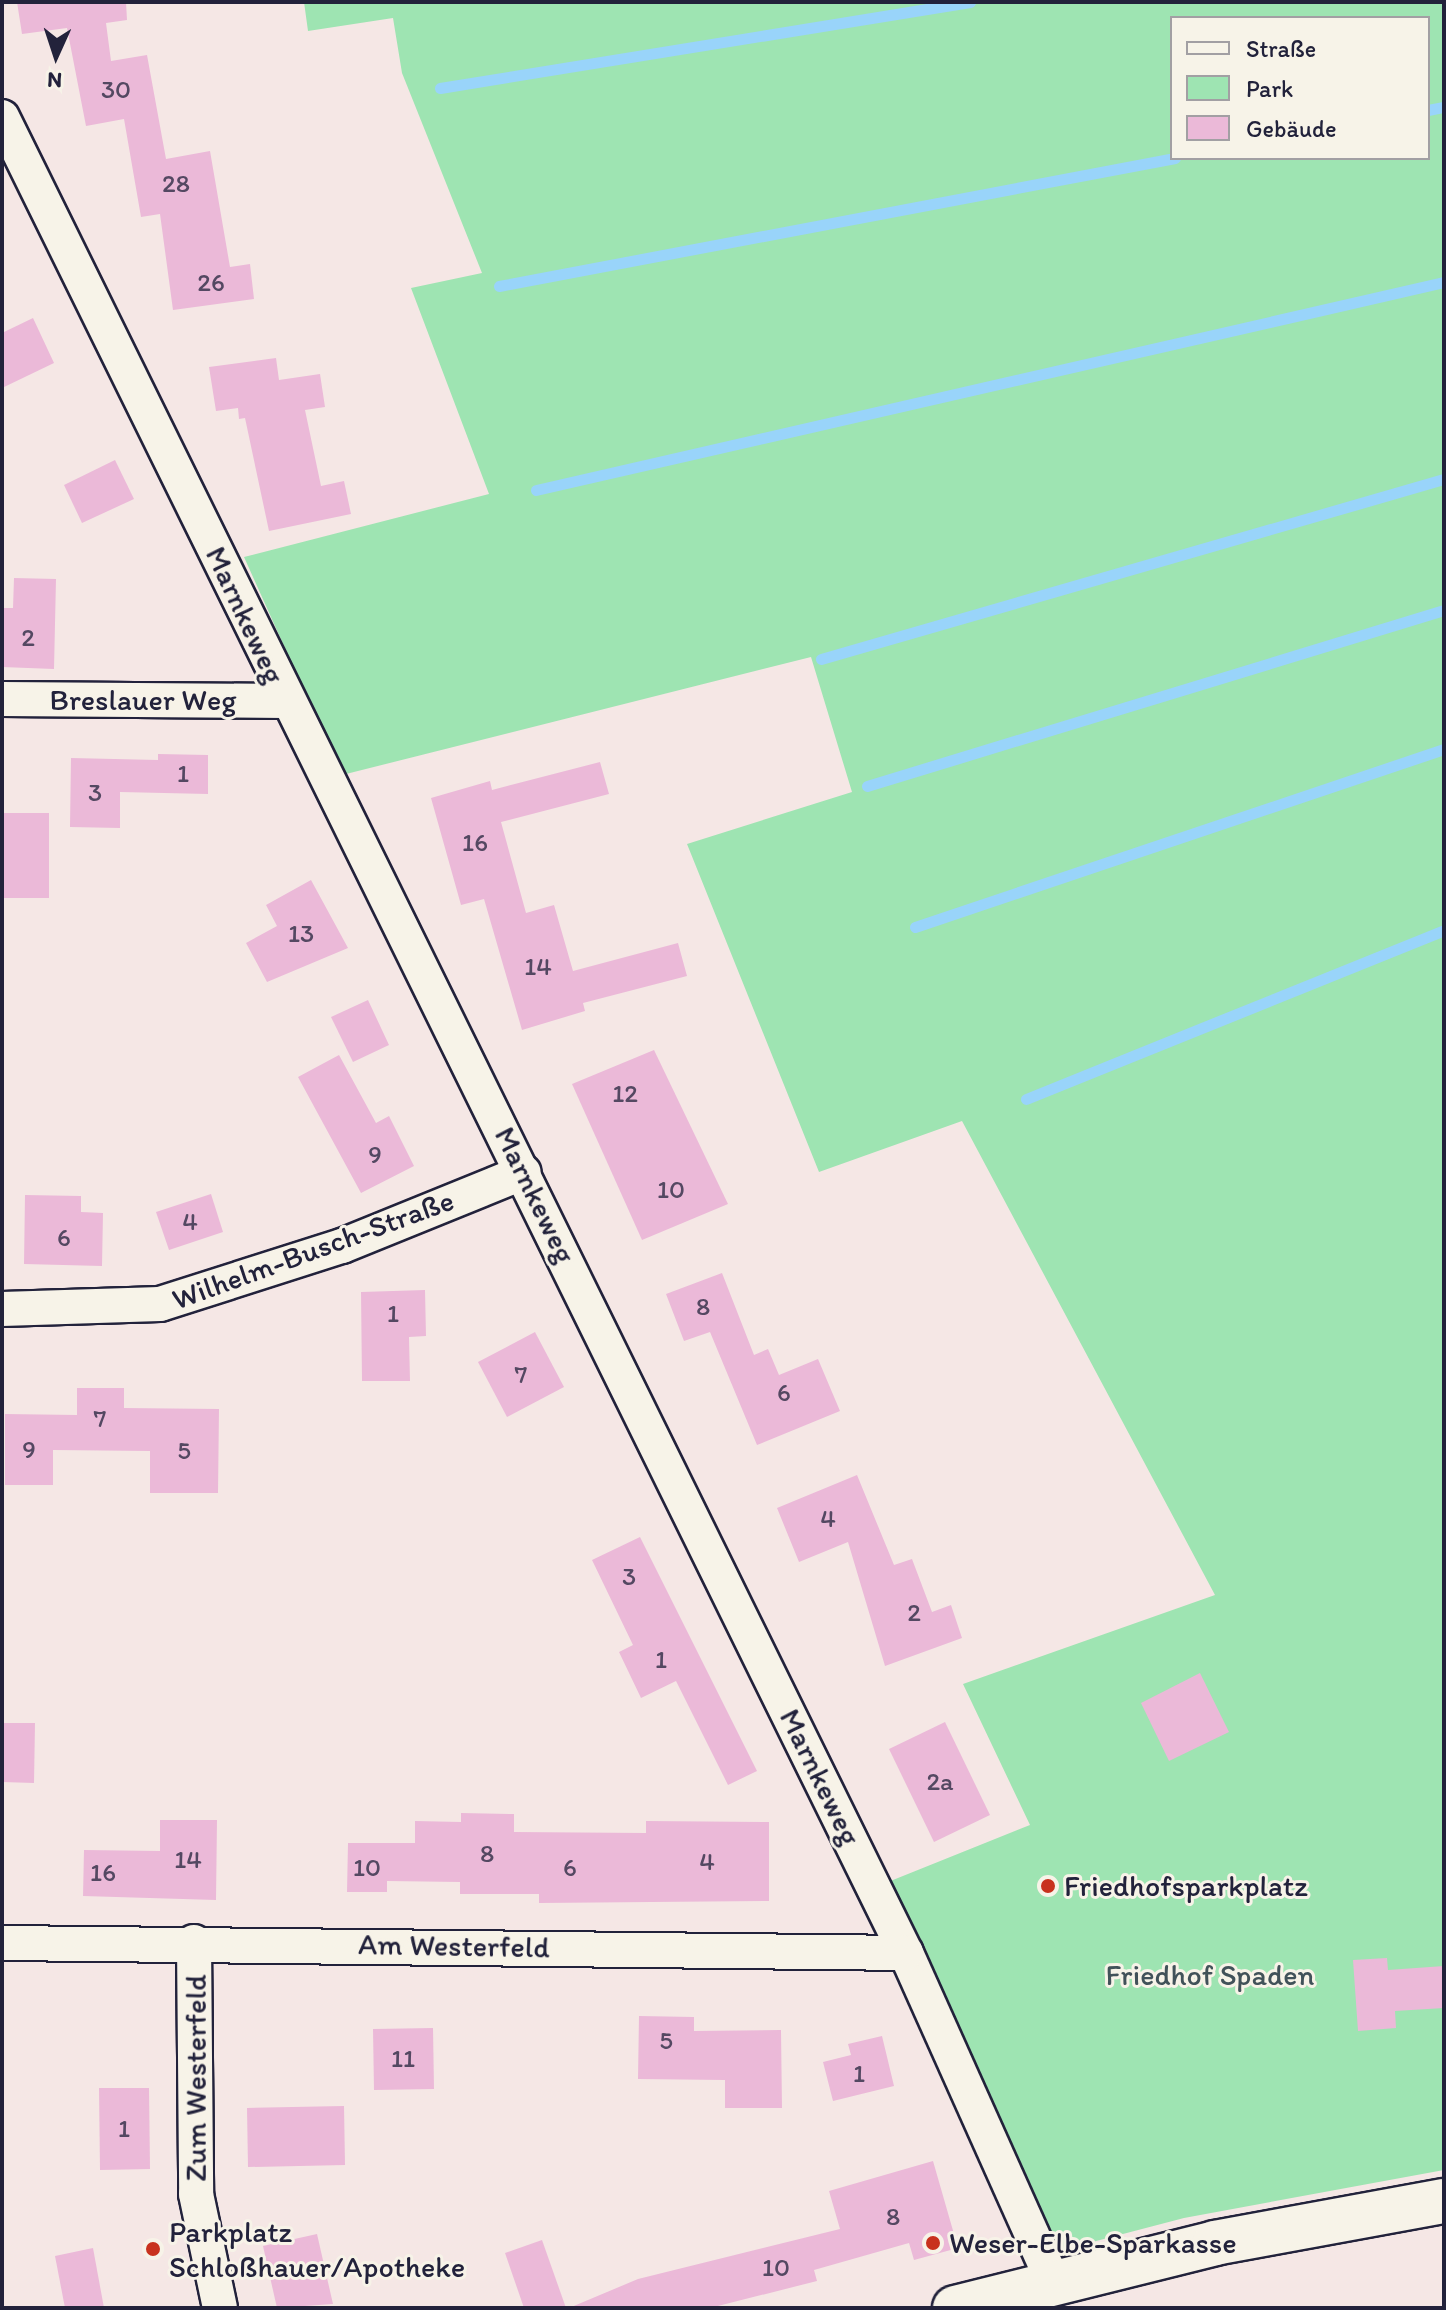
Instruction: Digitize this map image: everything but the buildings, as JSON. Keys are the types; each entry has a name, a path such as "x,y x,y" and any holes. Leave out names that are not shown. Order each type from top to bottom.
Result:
{"street":[{"name":"Marnkeweg","path":"2,117 285,701 524,1172 906,1953 1052,2280"},
{"name":"Breslauer Weg","path":"2,699 285,701"},
{"name":"Wilhelm-Busch-Straße","path":"2,1309 160,1304 342,1246 524,1172"},
{"name":"Am Westerfeld","path":"2,1943 194,1942 906,1953"},
{"name":"Zum Westerfeld","path":"194,1942 196,2194 220,2308"},
{"path":"955,2308 1052,2280 1444,2201"}],"green space":[{"name":"Friedhof Spaden","path":"304,2 1444,2 1444,2170 1184,2218 1058,2251 888,1882 1030,1825 963,1684 1215,1595 962,1121 819,1172 687,844 852,792 811,657 342,775 244,557 489,494 411,288 482,273 402,73 393,18 308,31"}],"waterway":[{"path":"440,88 970,2"},
{"path":"1430,110 1444,107"},
{"path":"499,286 1170,159"},
{"path":"536,490 1444,282"},
{"path":"821,659 1444,479"},
{"path":"867,786 1444,610"},
{"path":"915,927 1444,749"},
{"path":"1026,1099 1444,930"}],"place":[{"name":"Friedhofsparkplatz","path":"1048,1886"},
{"name":"Weser-Elbe-Sparkasse","path":"933,2243"},
{"name":"Parkplatz Schloßhauer/Apotheke","path":"153,2249"}]}
